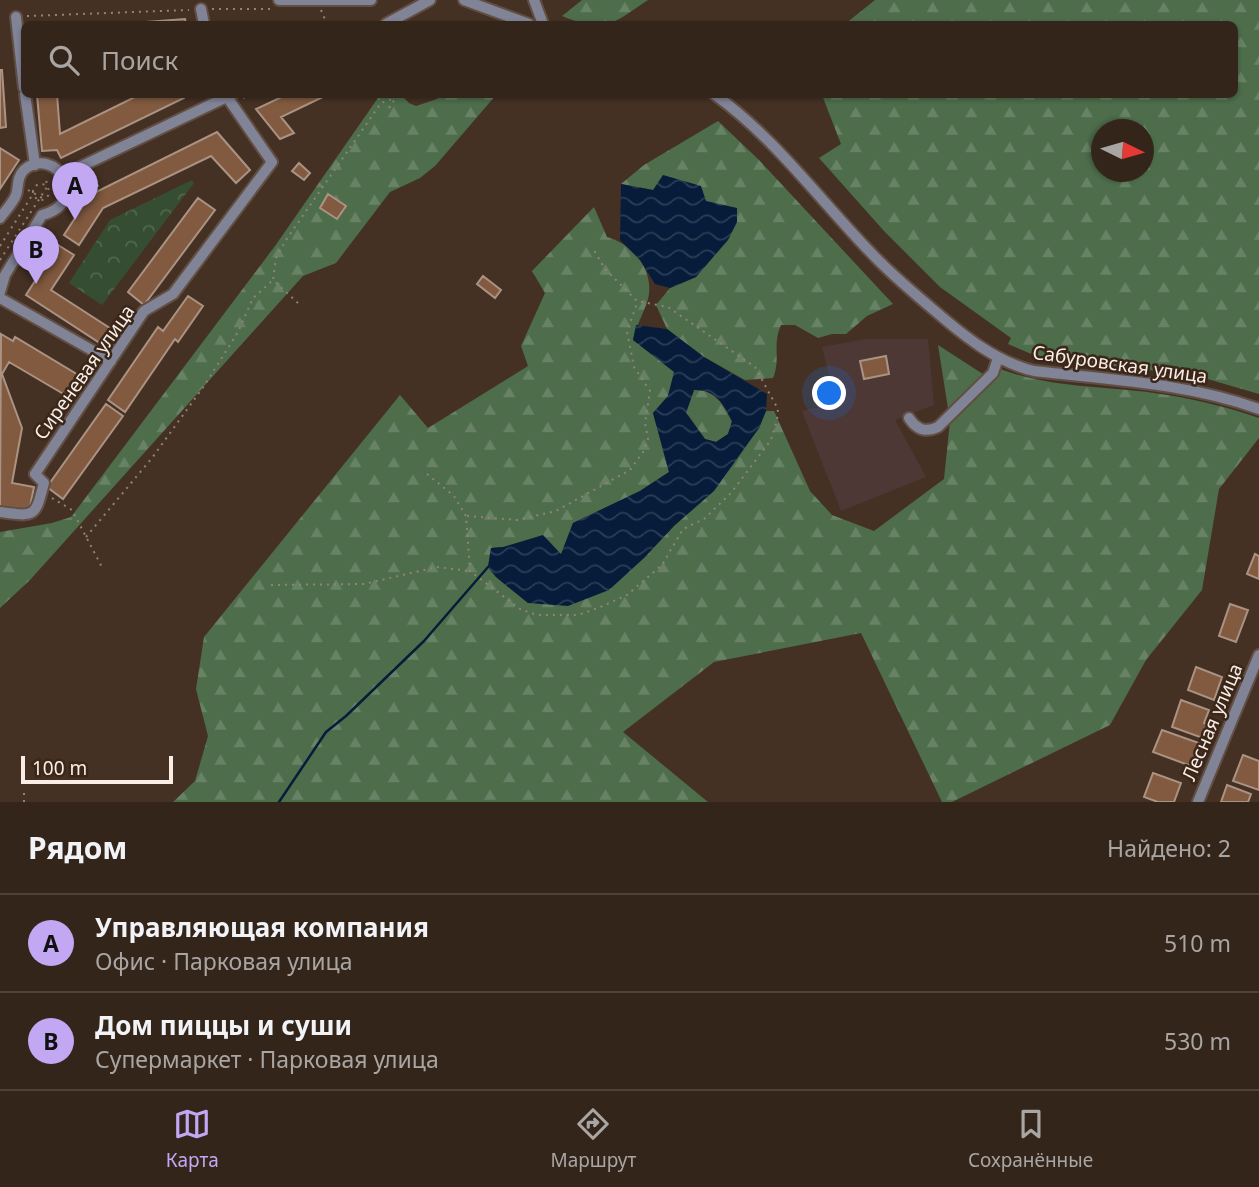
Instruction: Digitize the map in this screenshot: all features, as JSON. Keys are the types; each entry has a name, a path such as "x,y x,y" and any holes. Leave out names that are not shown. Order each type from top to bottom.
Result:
{"street":[{"path":"276,4 366,0"},
{"path":"392,21 430,0"},
{"path":"464,0 521,21"},
{"path":"534,0 542,21"},
{"path":"201,9 203,21"},
{"path":"16,17 21,62"},
{"path":"26,98 40,164"},
{"path":"63,175 224,98"},
{"name":"Сиреневая улица","path":"41,492 44,482 35,474 144,311 173,294 272,162 229,98"},
{"name":"Сабуровская улица","path":"720,98 735,109 783,155 887,268 958,331 998,358 1016,367 1034,371 1190,389 1259,409"},
{"path":"0,218 16,195 21,174 40,164 52,167 63,175 67,188 62,205 51,213 42,215 5,275 0,292"},
{"path":"0,298 111,361"},
{"path":"909,418 921,429 930,431 938,427 993,373 998,358"},
{"path":"0,512 22,515 33,513 38,508 41,492"},
{"name":"Лесная улица","path":"1198,802 1259,655"}],"path":[{"path":"16,17 276,4"},
{"path":"321,9 326,21"},
{"path":"388,108 395,99"},
{"path":"86,537 152,458 204,386 238,332 253,298 273,280 276,258 286,240 381,103 395,99"},
{"path":"40,164 49,192 45,199"},
{"path":"0,246 39,184 47,187"},
{"path":"0,260 47,187"},
{"path":"16,189 41,196 51,213"},
{"path":"33,193 38,200"},
{"path":"38,200 45,199"},
{"path":"271,584 364,584 437,567 470,571 520,609 537,615 578,615 627,595 662,565 683,529 704,519 732,493 771,440 777,420 778,409 755,367 668,307 637,301 605,269 592,247"},
{"path":"273,280 298,303"},
{"path":"466,516 517,520 556,511 630,470 643,452 648,439 645,423 650,391 634,367 627,332 637,301"},
{"path":"427,474 454,496 466,516 470,571"},
{"path":"41,492 72,510 103,569"},
{"path":"24,790 24,802"}],"shaded area":[{"path":"866,339 928,339 934,405 895,420 926,477 841,511 802,411 836,403 822,347"}],"green space":[{"path":"582,0 648,0 615,21 577,21 562,16"},
{"path":"875,0 1259,0 1259,394 1194,375 1041,358 1008,344 1011,338 940,287 884,231 819,158 841,144 823,98 1238,98 1238,21 849,21"},
{"path":"378,98 404,98 416,106 438,98 493,98 435,166 420,178 390,192 336,263 303,276 30,580 0,608 0,532 71,517 275,246"},
{"path":"718,121 759,160 893,304 867,316 846,334 818,338 795,325 781,325 773,378 745,380 704,357 667,329 656,305 670,288 696,277 710,259 653,190 621,184 644,165"},
{"path":"192,180 194,183 102,305 69,283 110,220"},
{"path":"594,207 607,237 633,252 648,278 648,299 633,340 675,371 668,396 653,413 669,472 640,491 573,523 561,555 503,547 491,548 488,567 496,577 528,603 644,558 737,457 759,428 766,411 774,411 810,491 832,515 874,531 944,479 950,421 938,345 989,378 995,367 1054,383 1181,397 1259,418 1259,438 1219,489 1202,590 1146,660 1110,725 952,802 942,802 861,633 714,662 623,732 708,802 173,802 195,781 208,736 196,689 204,637 400,395 428,428 528,366 521,346 545,293 532,271"},
{"path":"694,390 708,392 718,399 732,422 728,434 716,442 705,439 686,412"}],"water":[{"path":"663,175 701,186 706,201 737,208 737,222 728,240 696,277 670,288 655,284 640,260 620,240 621,184 653,190"},
{"path":"636,325 667,329 704,357 767,394 766,411 759,428 714,491 609,590 568,606 528,603 488,567 491,548 543,535 561,554 573,523 640,491 669,472 653,413 668,396 674,372 633,340","holes":["694,390 701,390 718,398 732,421 728,434 716,442 705,439 686,413"]}],"building":[{"path":"0,70 6,127 0,128"},
{"path":"37,98 57,98 60,134 133,98 184,98 61,158 57,150 42,151"},
{"path":"279,98 321,98 281,117 294,133 280,139 256,109"},
{"path":"217,132 250,170 236,183 211,156 103,208 79,245 64,235 90,195"},
{"path":"0,148 19,160 0,189"},
{"path":"299,163 310,173 304,180 292,171"},
{"path":"328,194 346,206 337,219 320,208"},
{"path":"198,198 215,210 144,305 128,292"},
{"path":"58,245 74,255 51,290 116,332 106,347 26,295"},
{"path":"483,276 501,290 495,298 477,284"},
{"path":"188,296 203,306 178,342 175,339 125,412 108,400 158,327 163,331"},
{"path":"1,334 13,341 15,337 85,379 72,399 9,362 2,374 22,428 12,483 34,487 29,512 0,507"},
{"path":"886,356 889,374 864,379 860,361"},
{"path":"106,404 123,416 63,499 47,487"},
{"path":"1255,554 1259,556 1259,579 1247,574"},
{"path":"1230,604 1248,610 1236,642 1219,636"},
{"path":"1196,667 1222,677 1214,700 1188,690"},
{"path":"1181,700 1209,710 1204,723 1215,728 1211,741 1172,727"},
{"path":"1162,730 1199,743 1191,766 1153,752"},
{"path":"1243,755 1259,761 1259,790 1233,781"},
{"path":"1153,773 1181,783 1174,802 1158,802 1144,797"},
{"path":"1227,785 1251,794 1248,802 1221,802"}],"waterway":[{"path":"279,802 326,732 424,641 488,567"}],"place":[{"name":"Управляющая компания","path":"75,220"},
{"name":"Дом пиццы и суши","path":"36,284"}]}
